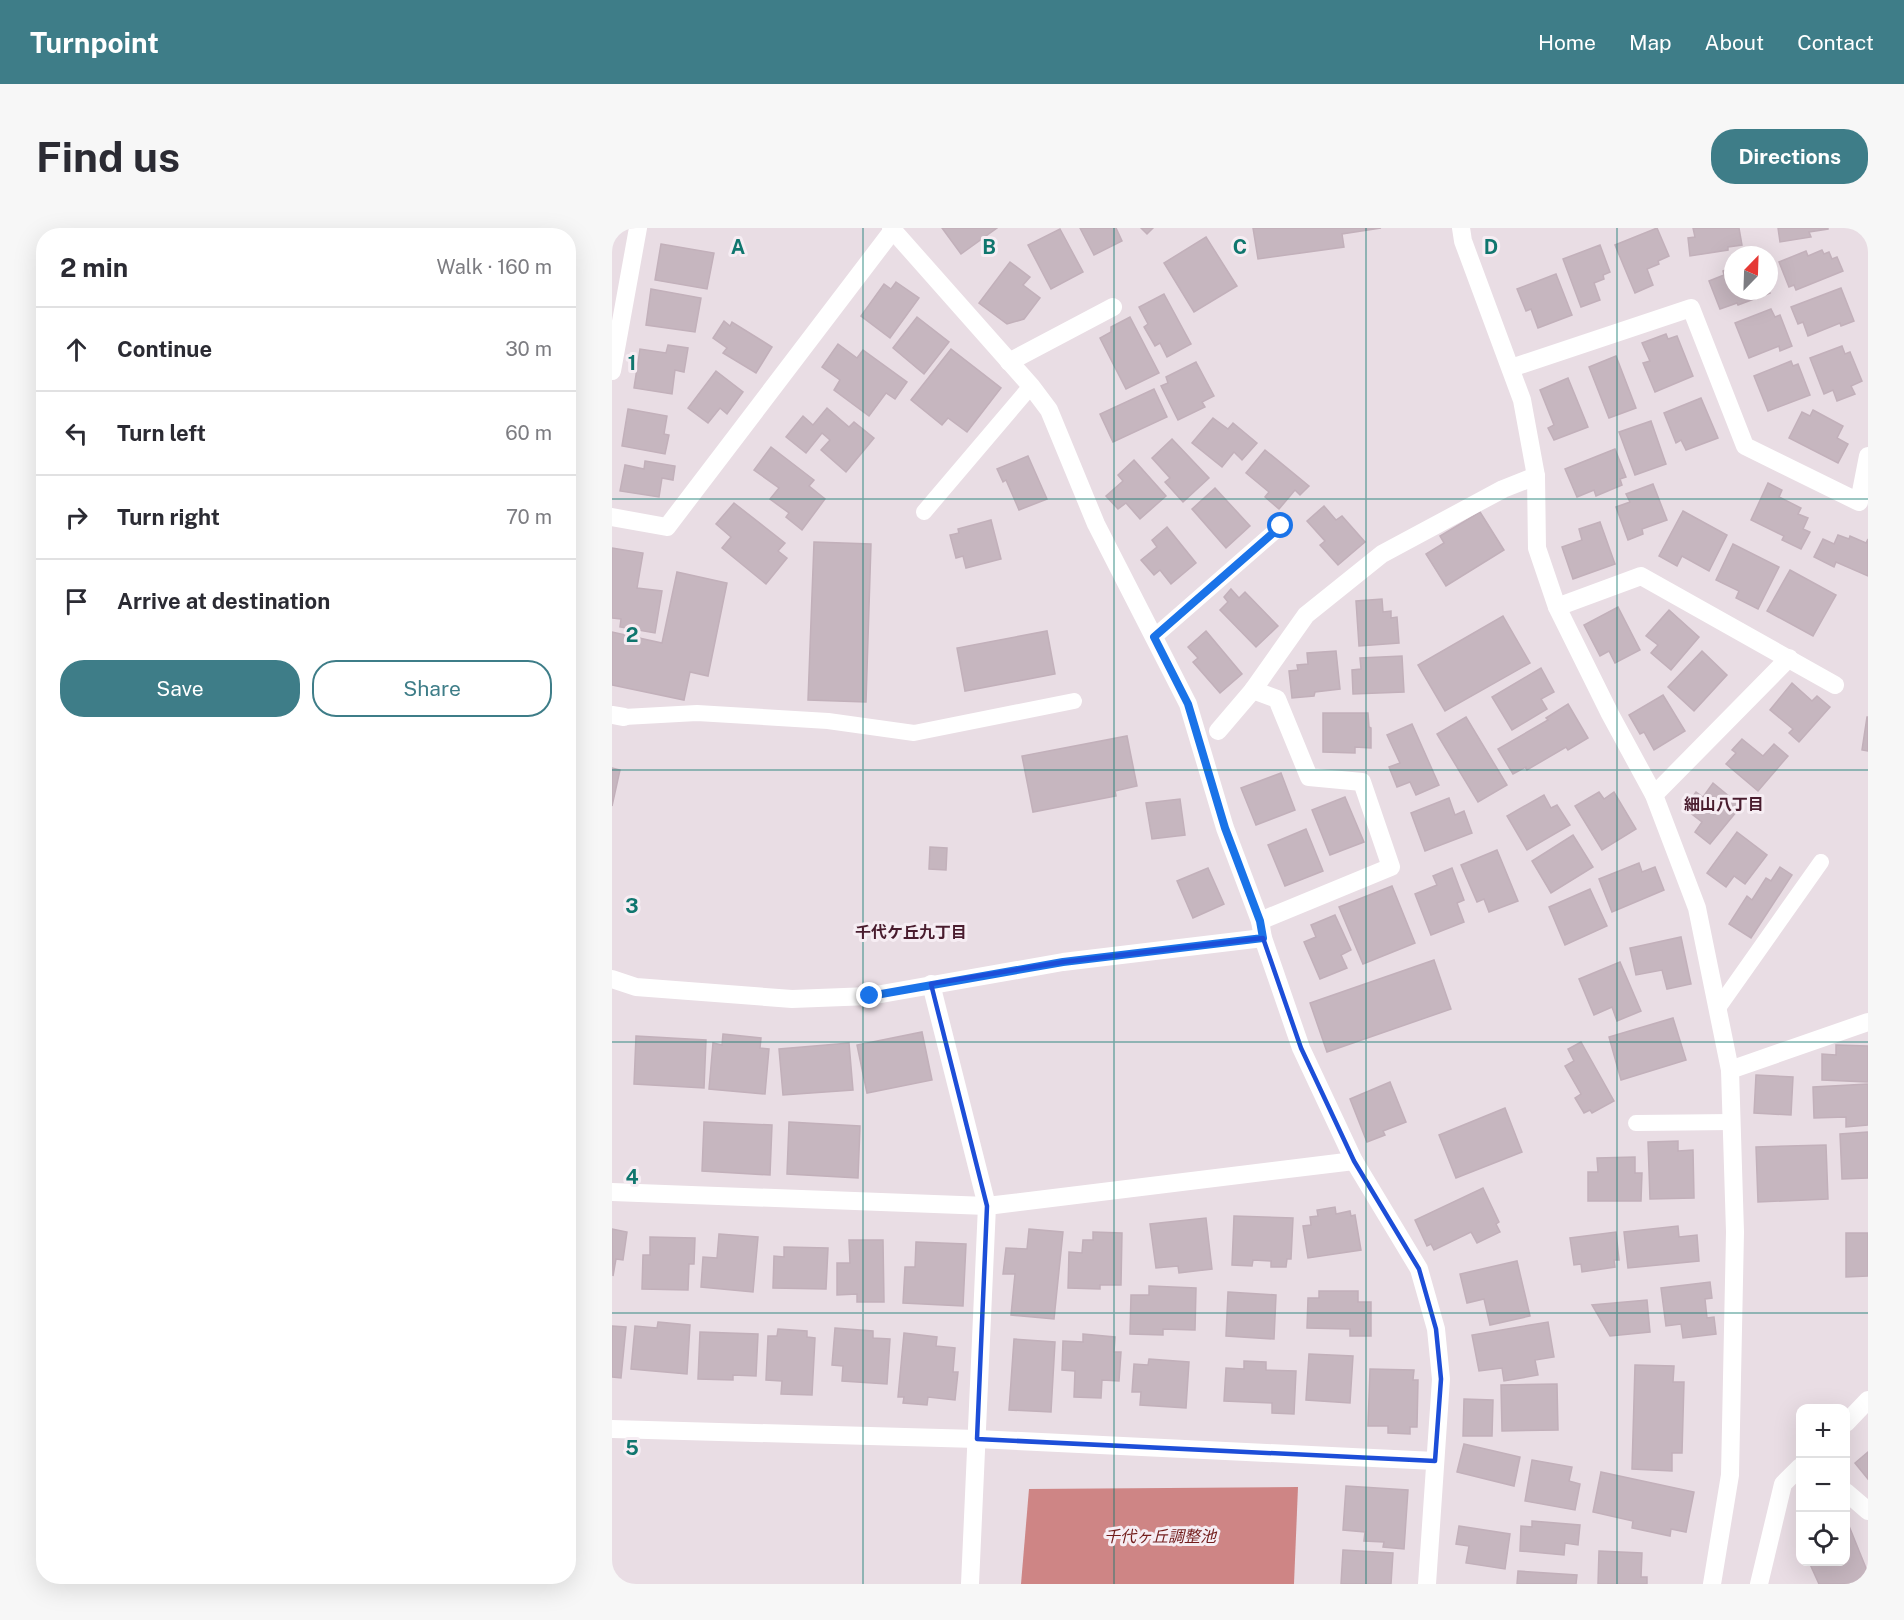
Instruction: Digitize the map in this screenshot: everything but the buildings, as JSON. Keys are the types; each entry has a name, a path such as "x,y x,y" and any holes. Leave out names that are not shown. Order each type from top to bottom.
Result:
{"street":[{"path":"612,371 638,228"},
{"path":"1461,228 1462,241 1522,400 1536,476 1537,548 1557,607 1610,714 1654,795 1697,908 1730,1070 1735,1232 1730,1475 1712,1584"},
{"path":"612,517 667,527 892,229 1031,386 1049,411 1096,524 1188,704 1225,828 1262,930 1300,1048 1354,1161 1419,1269 1436,1329 1442,1379 1427,1584"},
{"path":"1009,362 1113,307"},
{"path":"1511,368 1690,308 1745,446 1859,502 1868,456"},
{"path":"1218,730 1253,690 1306,615 1382,554 1503,489 1536,476"},
{"path":"1557,607 1641,576 1836,685"},
{"path":"1654,795 1789,658"},
{"path":"612,979 636,987 792,999 870,996 1262,930 1391,867 1362,782 1309,777 1277,699 1253,690"},
{"path":"931,984 987,1206 970,1584"},
{"path":"1730,1070 1868,1022"},
{"path":"612,1192 987,1206 1354,1161"},
{"path":"1850,1418 1868,1400"},
{"path":"612,1429 977,1439 1435,1461"},
{"path":"1759,1584 1783,1484 1796,1471"},
{"path":"1850,1496 1868,1511"}],"lane":[{"path":"924,512 1031,386"},
{"path":"1154,637 1281,526"},
{"path":"618,716 697,713 828,721 914,734 1074,701"},
{"path":"1718,1008 1821,862"},
{"path":"1636,1123 1732,1122"}],"highlighted area":[{"path":"1263,938 1301,1048 1354,1161 1419,1269 1436,1329 1441,1379 1435,1461 977,1439 987,1206 931,984 1063,962"}],"water":[{"name":"千代ヶ丘調整池","path":"1298,1487 1294,1584 1021,1584 1029,1489"}],"district":[{"name":"細山八丁目","path":"1724,804"},
{"name":"千代ケ丘九丁目","path":"911,932"}],"route":[{"path":"870,996 1063,962 1263,938 1260,921 1225,828 1188,704 1154,637 1281,526"}]}
